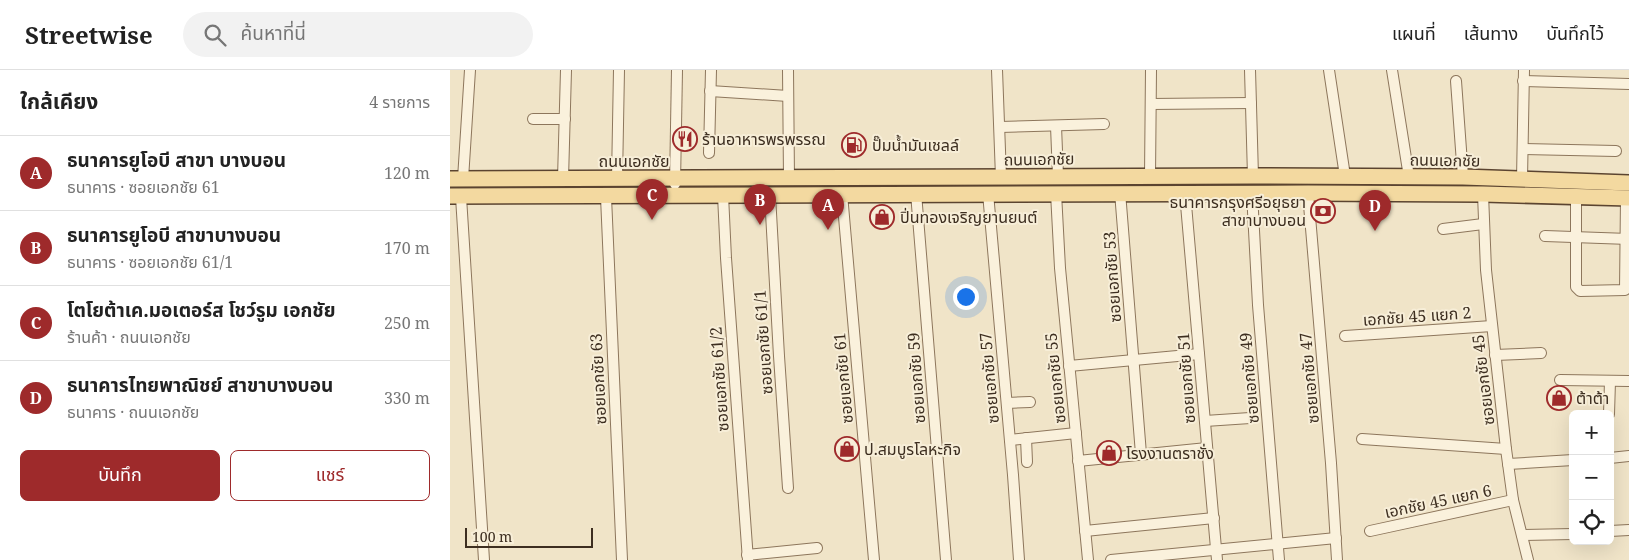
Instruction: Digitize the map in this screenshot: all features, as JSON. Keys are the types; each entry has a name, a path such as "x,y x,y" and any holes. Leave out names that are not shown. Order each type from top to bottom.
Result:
{"main road":[{"path":"1150,176 1150,193"},
{"name":"ถนนเอกชัย","path":"456,179 1345,176 1629,182"},
{"name":"ถนนเอกชัย","path":"456,196 606,197 675,195 1308,192 1628,198"}],"street":[{"path":"456,179 470,70"},
{"path":"563,179 566,70"},
{"path":"617,179 619,70"},
{"path":"675,195 677,70"},
{"path":"710,153 711,70"},
{"path":"788,70 789,178"},
{"path":"997,70 1001,177"},
{"path":"1150,176 1151,70"},
{"path":"1250,70 1253,176"},
{"path":"1329,70 1345,176"},
{"path":"1392,70 1409,177"},
{"path":"1522,179 1524,70"},
{"path":"1456,81 1463,177"},
{"path":"1523,81 1629,84"},
{"path":"710,91 788,96"},
{"path":"1151,104 1251,103"},
{"path":"533,119 565,119"},
{"path":"1000,127 1104,124"},
{"path":"1056,126 1058,176"},
{"path":"1523,149 1616,151"},
{"name":"ซอยเอกชัย 53","path":"1120,192 1141,454"},
{"name":"ซอยเอกชัย 47","path":"1308,192 1331,463 1337,560"},
{"name":"ซอยเอกชัย 57","path":"988,193 1019,560"},
{"name":"ซอยเอกชัย 55","path":"1056,193 1060,268 1088,560"},
{"name":"ซอยเอกชัย 51","path":"1184,193 1217,560"},
{"name":"ซอยเอกชัย 49","path":"1252,193 1258,305 1279,560"},
{"name":"ซอยเอกชัย 61","path":"842,194 874,560"},
{"name":"ซอยเอกชัย 59","path":"916,194 946,560"},
{"name":"ซอยเอกชัย 45","path":"1483,194 1486,270 1506,449 1513,500 1528,560"},
{"name":"ซอยเอกชัย 61/2","path":"723,195 727,277 748,557"},
{"name":"ซอยเอกชัย 61/1","path":"770,195 788,488"},
{"path":"456,196 484,560"},
{"name":"ซอยเอกชัย 63","path":"606,197 622,560"},
{"path":"1576,197 1577,290 1625,290 1628,198"},
{"path":"1443,229 1483,224"},
{"path":"1545,236 1627,238"},
{"name":"เอกชัย 45 แยก 2","path":"1345,336 1492,326"},
{"path":"1495,356 1541,353"},
{"path":"1069,366 1199,354"},
{"path":"1560,380 1629,381"},
{"path":"1609,410 1610,381"},
{"path":"1007,403 1030,402"},
{"path":"1205,421 1250,418"},
{"path":"1010,440 1076,433"},
{"path":"1026,438 1027,462"},
{"path":"1362,439 1506,449"},
{"path":"1078,461 1206,448"},
{"path":"1614,458 1629,456"},
{"path":"1508,464 1569,460"},
{"name":"เอกชัย 45 แยก 6","path":"1370,531 1513,500"},
{"path":"1085,531 1214,518"},
{"path":"1614,531 1629,530"},
{"path":"1522,536 1569,534"},
{"path":"1111,560 1152,558 1216,549 1336,538"},
{"path":"748,557 817,548"}],"place":[{"name":"ร้านอาหารพรพรรณ","path":"685,139"},
{"name":"ปั๊มน้ำมันเชลล์","path":"854,145"},
{"name":"ธนาคารกรุงศรีอยุธยา สาขาบางบอน","path":"1323,211"},
{"name":"ปิ่นทองเจริญยานยนต์","path":"882,217"},
{"name":"โตโยต้าเค.มอเตอร์ส โชว์รูม เอกชัย","path":"652,220"},
{"name":"ธนาคารยูโอบี สาขาบางบอน","path":"760,225"},
{"name":"ธนาคารยูโอบี สาขา บางบอน","path":"828,230"},
{"name":"ธนาคารไทยพาณิชย์ สาขาบางบอน","path":"1375,231"},
{"name":"ต้าต้า","path":"1559,398"},
{"name":"ป.สมบูรโลหะกิจ","path":"847,449"},
{"name":"โรงงานตราชั่ง","path":"1109,453"}]}
